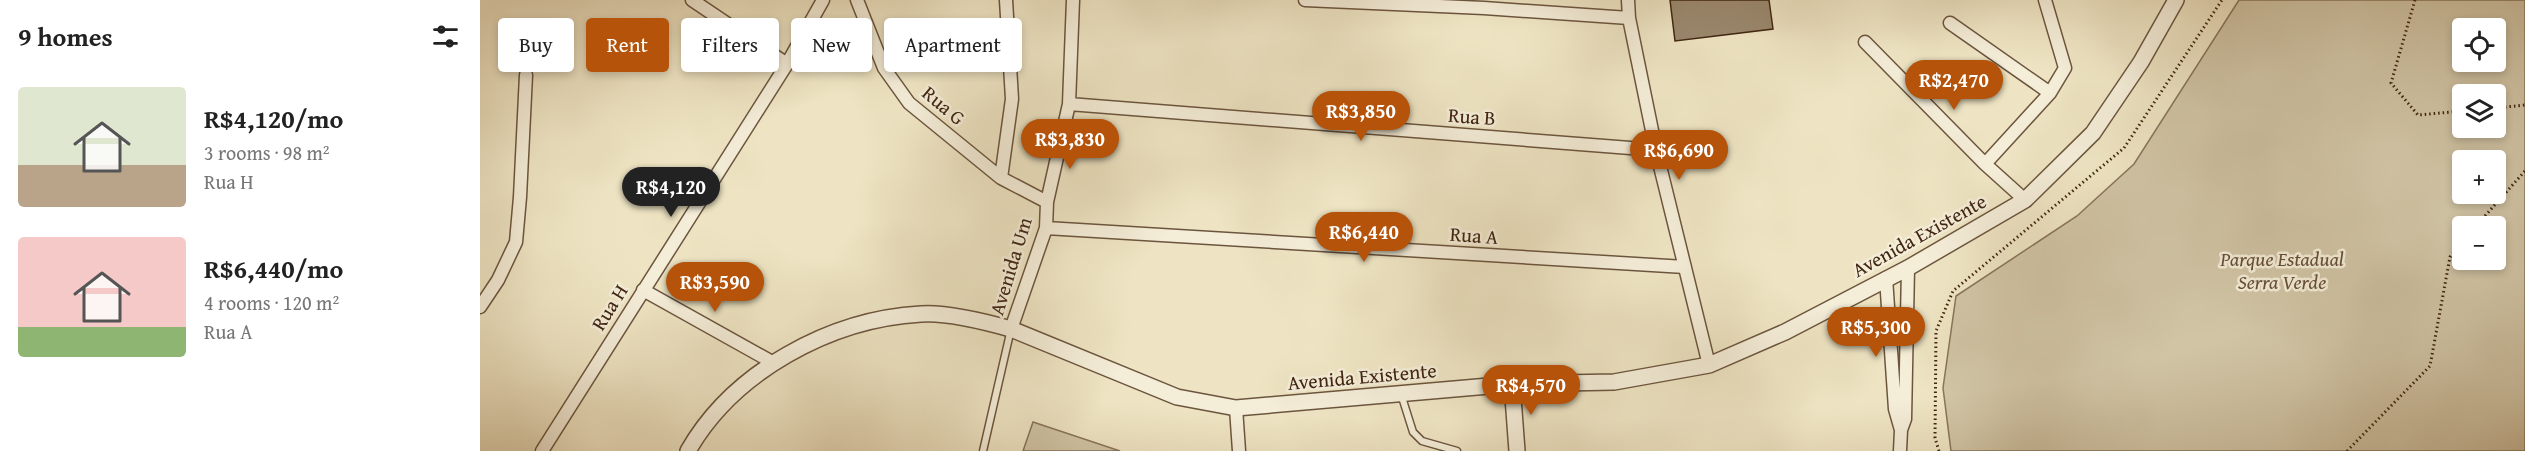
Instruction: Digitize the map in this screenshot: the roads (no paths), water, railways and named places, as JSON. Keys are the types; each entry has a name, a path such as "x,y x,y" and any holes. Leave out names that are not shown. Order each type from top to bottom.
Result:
{"street":[{"path":"692,0 787,64"},
{"name":"Rua H","path":"542,451 787,64 823,0"},
{"name":"Rua G","path":"857,0 884,68 909,103 1001,178 1047,202"},
{"path":"1001,178 1012,99 1005,0"},
{"name":"Avenida Um","path":"1011,329 1046,228 1047,202 1069,104 1072,0"},
{"path":"1305,0 1398,3 1629,18"},
{"path":"1628,0 1629,18 1656,150 1709,365"},
{"path":"1985,164 2050,93 2065,68 2045,0"},
{"name":"Avenida Existente","path":"688,451 724,403 772,362 817,339 876,321 922,314 985,321 1011,329 1177,397 1236,408 1512,384 1614,382 1709,365 1785,332 1908,267 2025,200 2093,133 2141,62 2176,0"},
{"path":"1950,23 2050,93"},
{"path":"1865,42 1985,164 2025,200"},
{"path":"480,307 498,280 516,242 526,75"},
{"name":"Rua B","path":"1069,104 1656,150"},
{"name":"Rua A","path":"1046,228 1685,267"},
{"path":"1900,451 1905,419 1908,267"},
{"path":"1886,278 1894,409 1902,430"},
{"path":"643,290 772,362"},
{"path":"1512,384 1517,451"},
{"path":"1236,408 1239,451"}],"lane":[{"path":"983,451 1011,329"},
{"path":"1401,394 1413,432 1422,441 1457,451"}],"park label":[{"name":"Parque Estadual Serra Verde","path":"2282,270"}]}
